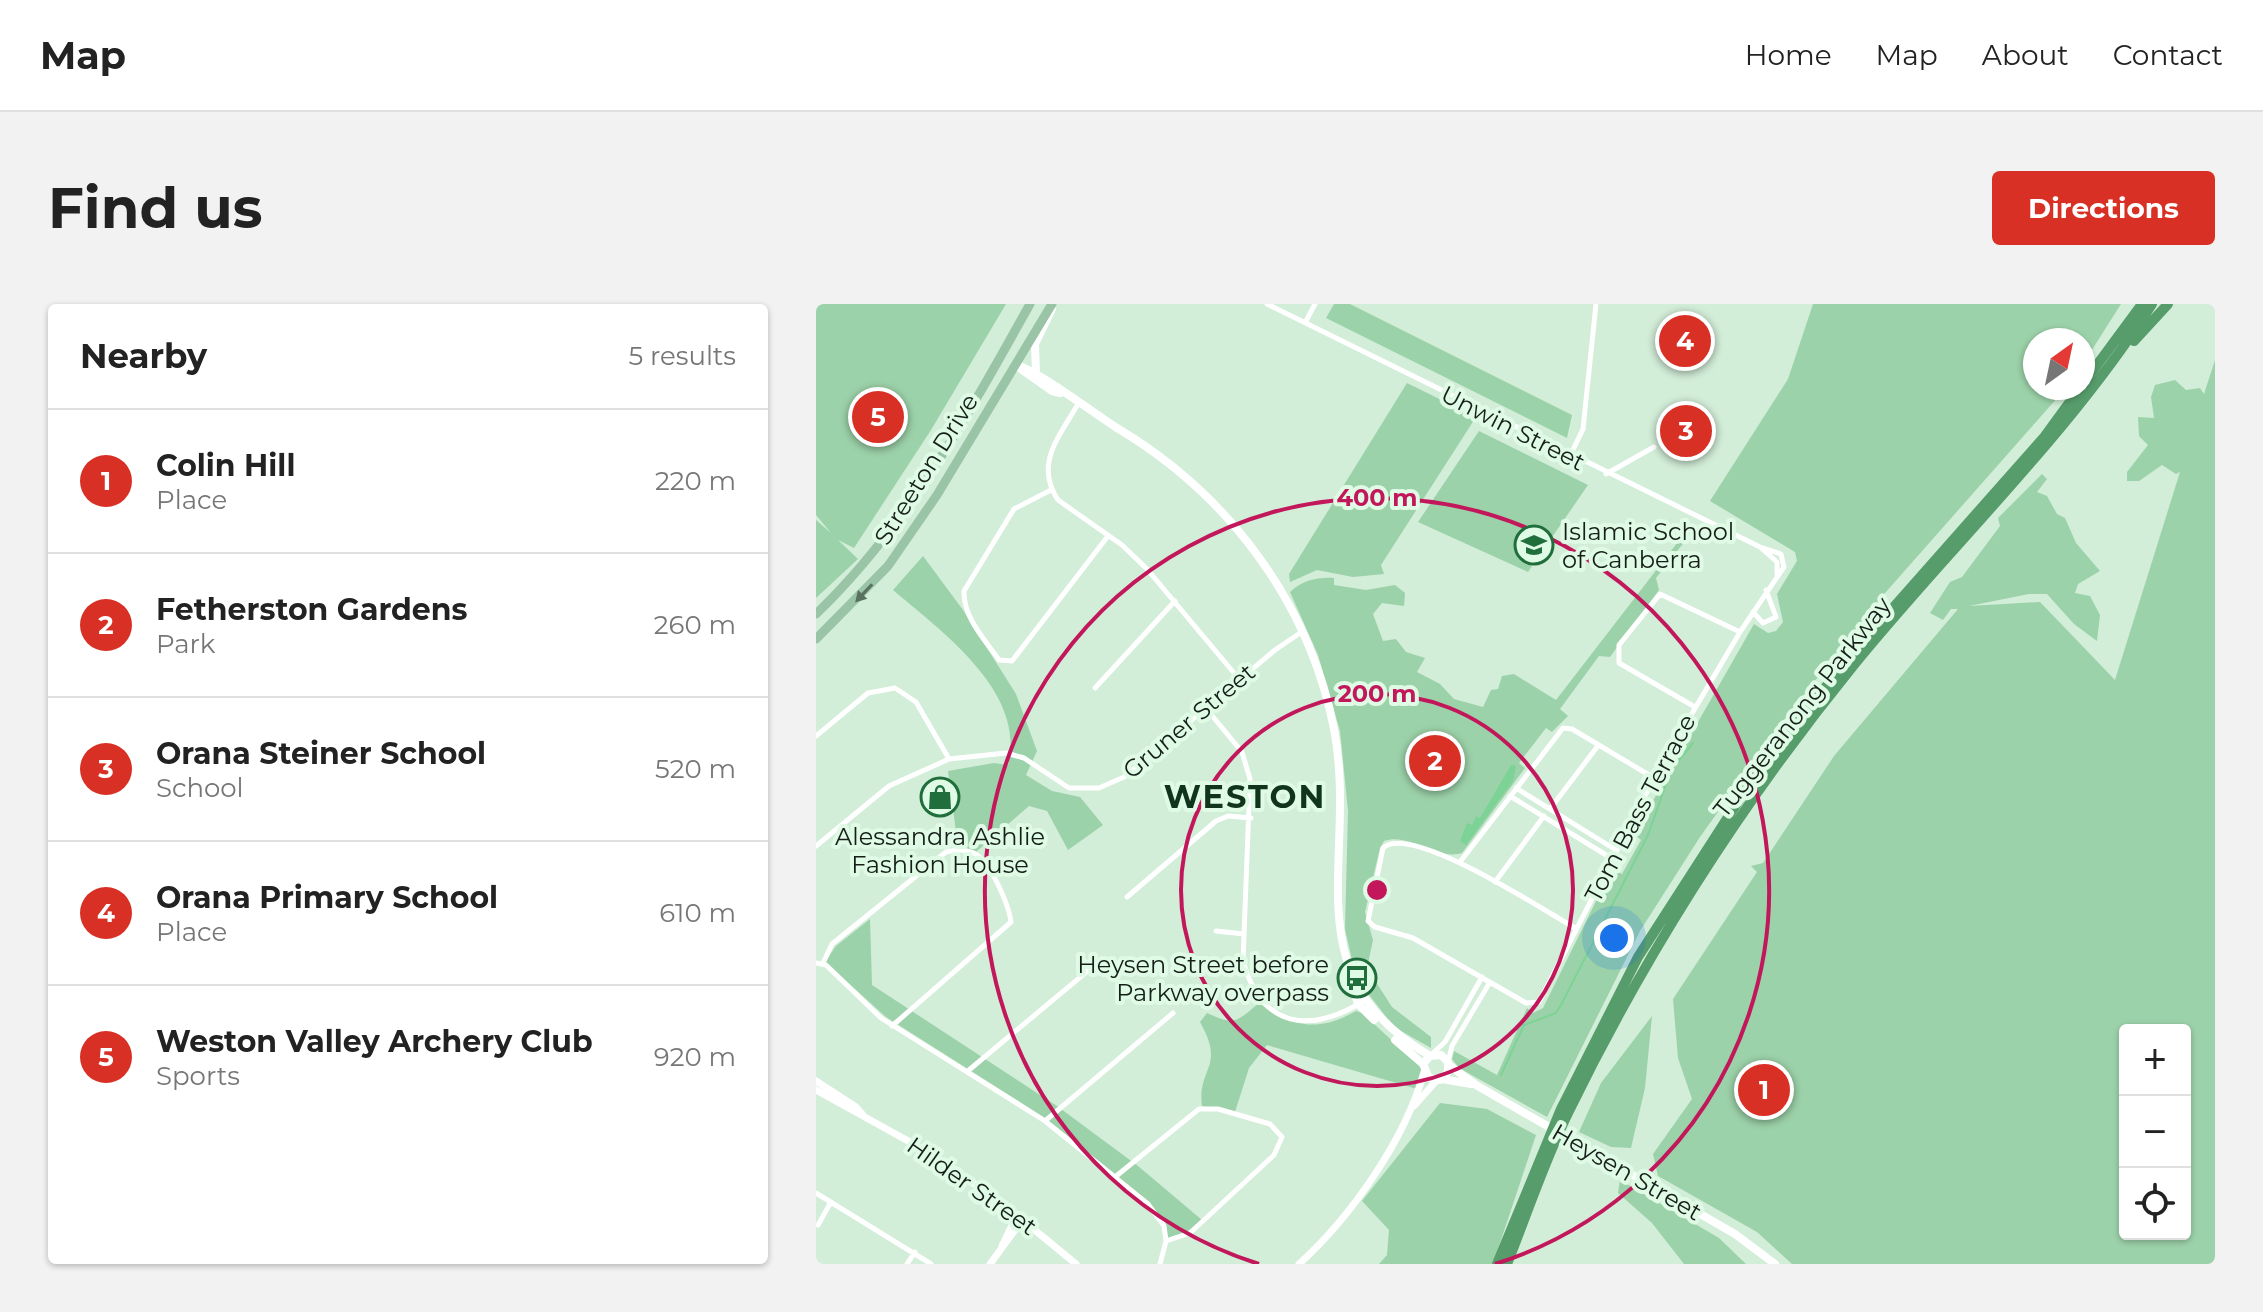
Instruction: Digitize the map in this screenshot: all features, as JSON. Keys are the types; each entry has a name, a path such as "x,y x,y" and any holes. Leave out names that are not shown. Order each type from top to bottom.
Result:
{"highway":[{"name":"Tuggeranong Parkway","path":"1564,1111 1663,932 1762,783 1854,665 2102,380 2152,304"},
{"path":"2102,380 2168,304"},
{"name":"Tuggeranong Parkway","path":"2095,368 2139,308"},
{"name":"Tuggeranong Parkway","path":"1497,1264 1564,1111 1638,957 1752,780 1846,661 2045,436 2072,400"},
{"name":"Tuggeranong Parkway","path":"1507,1264 1546,1152"}],"main road":[{"name":"Streeton Drive","path":"816,614 867,562 921,487 1030,304"},
{"name":"Streeton Drive","path":"816,639 888,566 1052,304"},
{"path":"1006,380 1038,378 1035,344 1052,304"},
{"path":"968,409 980,398 998,369 1015,365 1008,351 1011,338"},
{"name":"Heysen Street","path":"1015,365 1165,460 1213,502 1249,542 1303,631 1323,685 1334,730 1343,796 1339,934 1351,979 1361,1002 1423,1068 1440,1080 1476,1085"},
{"name":"Heysen Street","path":"1361,1002 1389,1028 1430,1055 1441,1055 1476,1085 1728,1230 1775,1264"},
{"path":"1423,1068 1430,1055"},
{"path":"1440,1080 1448,1064"}],"street":[{"name":"Unwin Street","path":"1267,304 1605,474 1784,558 1784,567 1777,574"},
{"path":"1305,323 1315,304"},
{"path":"1570,456 1583,429 1596,304"},
{"path":"1078,404 1047,462 1046,479 1051,490 1058,500 1122,545 1175,601 1239,679"},
{"path":"1605,474 1654,447"},
{"path":"1051,490 1014,509 964,591 964,602 971,619 999,660 1012,661 1108,536"},
{"name":"Tom Bass Terrace","path":"1490,982 1528,1004 1537,1003 1654,778 1777,574"},
{"path":"1753,612 1763,623 1776,617 1766,590"},
{"path":"1695,707 1619,663 1619,645 1660,594 1740,632"},
{"path":"1095,688 1175,601"},
{"name":"Gruner Street","path":"816,846 889,786 949,759 1006,753 1024,758 1069,788 1099,788 1124,777 1239,679 1303,631"},
{"path":"816,736 868,693 895,688 916,702 949,759"},
{"path":"1205,707 1242,752 1250,779 1251,818 1243,961 1248,978 1260,998 1275,1011 1309,1022 1334,1019 1361,1002"},
{"path":"1460,862 1563,728 1572,729 1597,747 1654,778"},
{"path":"1550,809 1597,747"},
{"path":"1516,788 1616,850"},
{"path":"1510,796 1611,858"},
{"path":"1127,897 1216,821 1228,816 1251,818"},
{"path":"1495,882 1544,816"},
{"path":"1448,1064 1452,1046 1490,982 1413,938 1375,927 1368,921 1383,848 1390,841 1460,862 1575,928"},
{"path":"892,1026 1011,922 1009,904 979,856 961,849 946,852 832,944 820,963 892,1026 969,1070 1045,1121 1115,1177 1160,1217 1166,1241 1160,1264"},
{"path":"1216,931 1244,934"},
{"path":"969,1070 1102,959"},
{"path":"1430,1055 1445,1042 1482,977"},
{"path":"1045,1121 1173,1013"},
{"path":"1410,1111 1423,1068"},
{"path":"1299,1264 1355,1203 1410,1111 1440,1080"},
{"name":"Hilder Street","path":"817,1085 853,1113 863,1115 919,1147 1020,1217 1076,1264"},
{"path":"1115,1177 1199,1109 1218,1109 1270,1124 1282,1137 1274,1155 1190,1233 1166,1241"},
{"path":"816,1193 931,1264"},
{"path":"818,1225 831,1202"},
{"path":"990,1264 1020,1217"},
{"path":"907,1264 915,1252"}],"shaded area":[{"path":"816,304 1006,304 931,430 854,548 838,540 858,559 816,598 816,520 831,533 816,515"},
{"path":"1334,304 1350,304 1572,415 1567,438 1326,318"},
{"path":"1813,304 2121,304 2095,345 2095,328 2023,328 2023,400 2055,400 1878,601 1777,729 1700,837 1640,931 1547,1117 1459,1068 1452,1059 1454,1051 1497,1075 1527,1008 1533,1013 1543,1008 1612,869 1622,874 1641,840 1634,834 1754,624 1768,633 1776,631 1783,622 1777,594 1797,561 1795,552 1710,501 1788,379"},
{"path":"2215,360 2215,1264 1792,1264 1757,1232 1658,1176 1653,1154 1692,1099 1678,1058 1673,999 1757,872 1751,866 1763,863 1834,756 1958,609 1951,609 1943,620 1930,613 1950,582 1962,577 2000,526 1998,518 2042,474 2047,479 2037,492 2047,496 2057,514 2065,518 2076,543 2100,571 2078,584 2075,593 2090,596 2100,615 2097,641 2074,624 2047,594 2029,594 1969,606 2040,602 2115,680 2180,472 2176,474 2162,465 2139,481 2127,481 2127,472 2148,445 2139,436 2138,417 2154,418 2151,397 2155,385 2175,380 2186,390 2200,388 2204,394"},
{"path":"1407,383 1476,417 1381,565 1384,574 1353,577 1317,570 1290,582 1289,574"},
{"path":"1479,431 1588,485 1528,572 1418,522"},
{"path":"1691,525 1696,527 1656,578 1659,590 1610,657 1599,656 1560,709 1568,716 1552,732 1546,728 1519,763 1525,768 1462,853 1443,853 1394,839 1384,841 1380,848 1365,912 1373,940 1367,968 1392,1007 1431,1037 1431,1048 1394,1027 1360,983 1352,960 1345,929 1348,811 1340,731 1318,655 1290,592 1305,582 1322,578 1334,578 1334,585 1366,590 1395,585 1405,593 1404,606 1382,603 1373,614 1383,641 1396,639 1406,652 1425,658 1417,672 1440,684 1454,699 1483,707 1491,690 1498,689 1502,676 1514,674 1556,700"},
{"path":"923,556 963,610 1016,694 1037,751 1026,775 1052,791 1080,797 1103,825 1068,850 1047,811 1029,806 976,852 958,847 948,771 994,763 1008,765 1010,738 1005,713 993,688 976,666 934,624 893,590"},
{"path":"1511,765 1516,766 1513,781 1466,845 1460,841 1467,823 1472,825 1476,816 1480,818"},
{"path":"870,919 872,985 1057,1106 1138,1166 1202,1220 1188,1231 1168,1238 1165,1220 1115,1174 1045,1118 886,1017 825,962 836,946"},
{"path":"1259,1003 1283,1018 1306,1024 1330,1022 1356,1011 1362,1013 1398,1046 1418,1058 1423,1076 1417,1089 1267,1045 1249,1068 1235,1112 1202,1106 1203,1083 1211,1049 1200,1022 1207,1013 1224,1020 1235,1020"},
{"path":"1652,1016 1645,1088 1631,1148 1611,1147 1579,1132 1601,1083"},
{"path":"1440,1103 1487,1109 1536,1135 1493,1264 1379,1264 1387,1255 1389,1230 1362,1201"},
{"path":"1620,1180 1719,1238 1746,1264 1684,1264 1652,1223 1618,1193"}],"waterway":[{"path":"1501,1075 1524,1025 1556,1013 1561,1005 1648,835 1671,770 1693,743"}],"place":[{"name":"Orana Primary School","path":"1685,341"},
{"name":"Weston Valley Archery Club","path":"878,417"},
{"name":"Orana Steiner School","path":"1686,431"},
{"name":"Islamic School of Canberra","path":"1534,545"},
{"name":"Fetherston Gardens","path":"1435,761"},
{"name":"Alessandra Ashlie Fashion House","path":"940,797"},
{"name":"Heysen Street before Parkway overpass","path":"1357,978"},
{"name":"Colin Hill","path":"1764,1090"}],"district":[{"name":"WESTON","path":"1245,796"}]}
